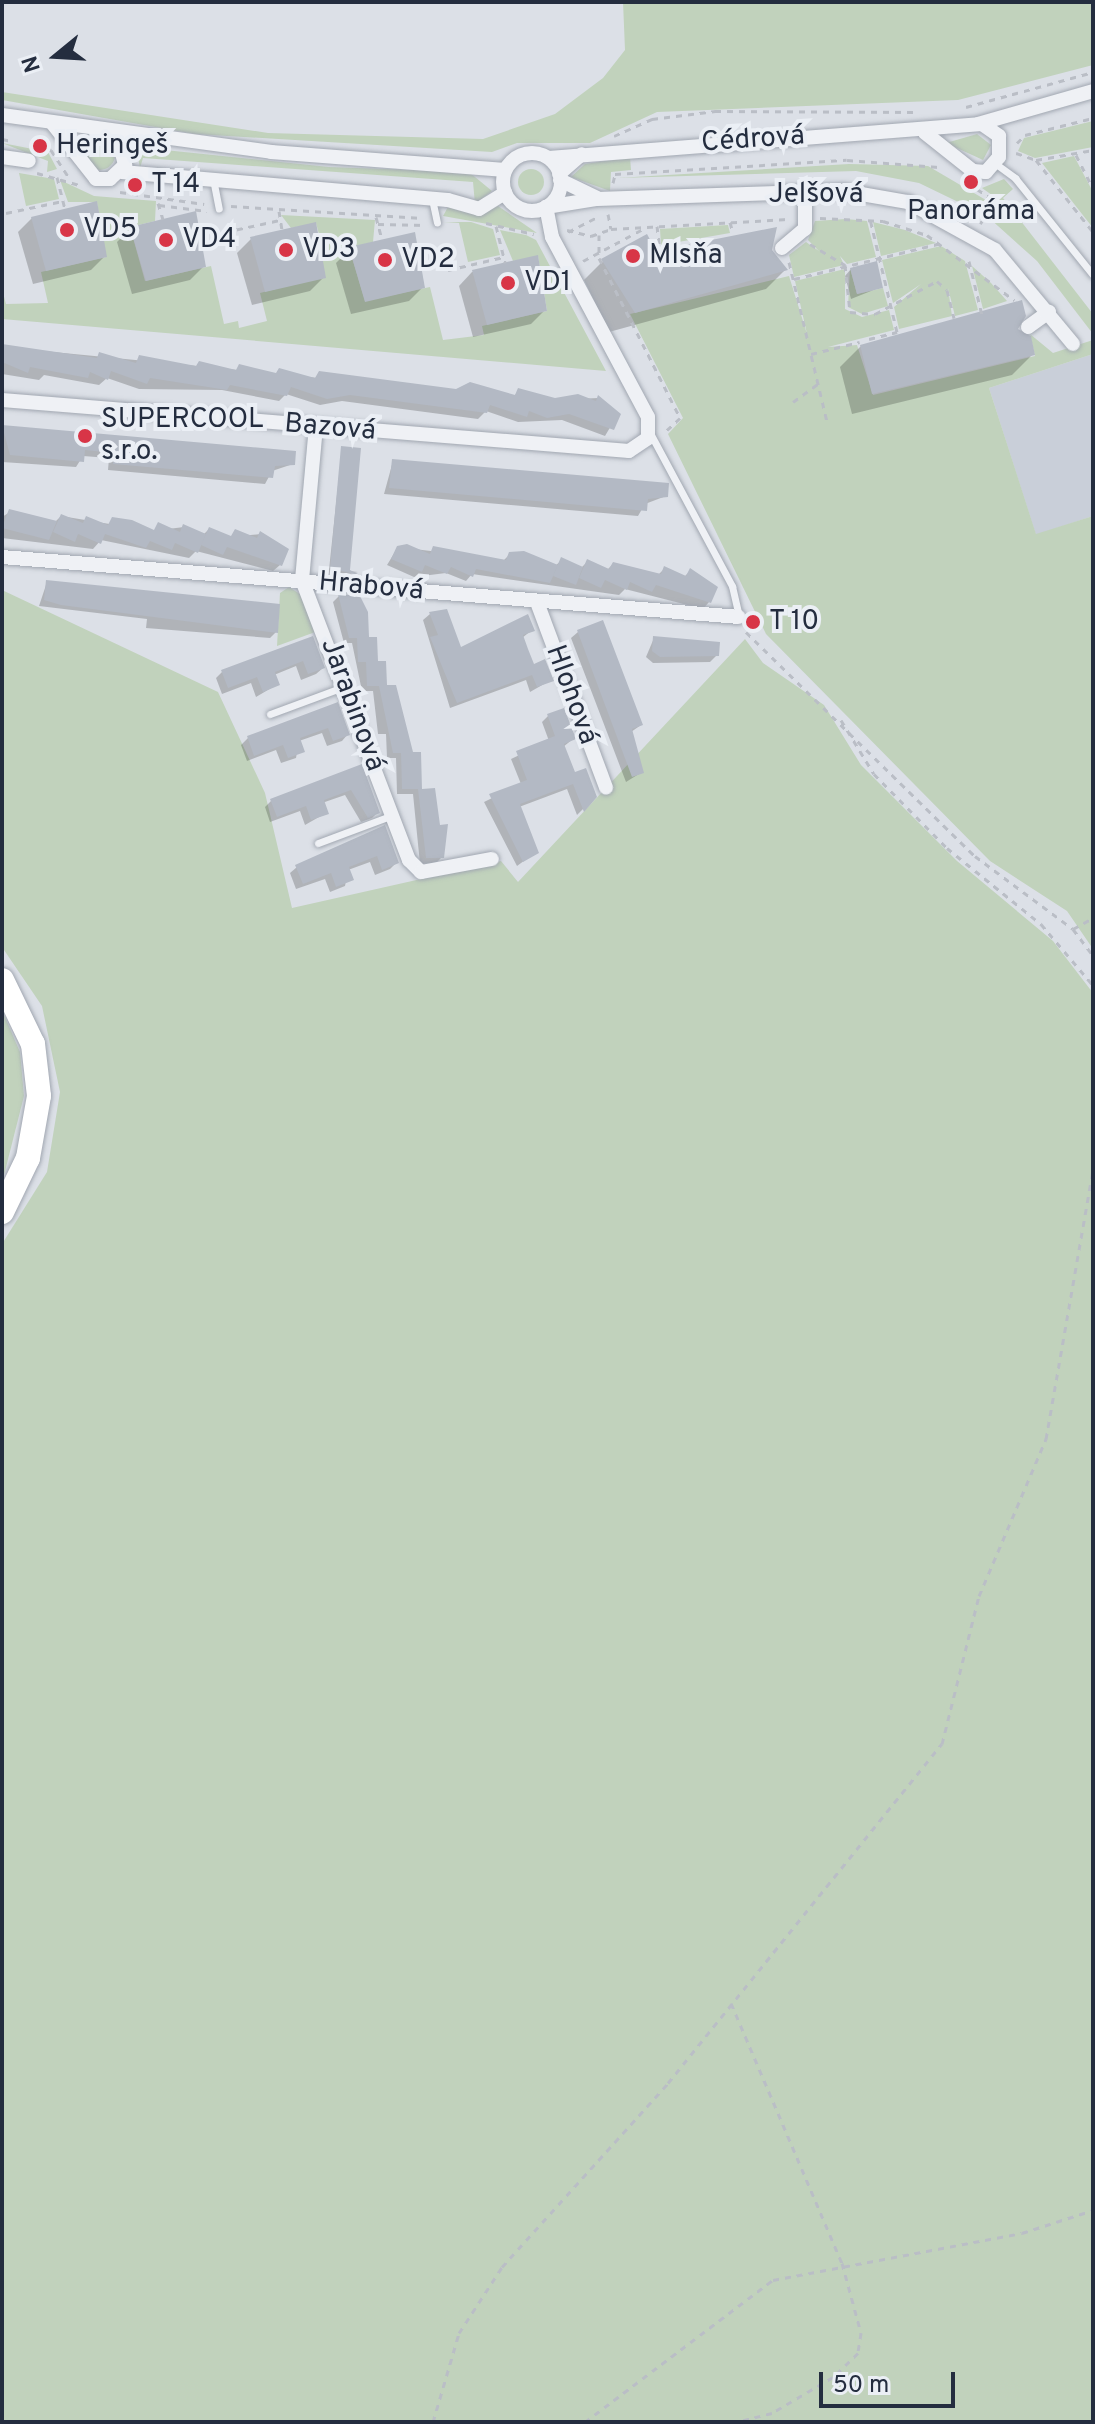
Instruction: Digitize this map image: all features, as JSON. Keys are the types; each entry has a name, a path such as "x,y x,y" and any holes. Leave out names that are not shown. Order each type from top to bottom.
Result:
{"main road":[{"path":"2,980 28,1029 39,1076 31,1146 2,1212"}],"street":[{"name":"Cédrová","path":"549,158 925,133 974,125 1093,91"},
{"path":"2,115 117,133 505,170 524,154 549,158 560,177 594,205"},
{"path":"52,123 90,176 122,172 214,184 432,199 479,209 505,193"},
{"path":"925,133 973,171 1001,168 997,131 974,125"},
{"path":"117,133 122,172"},
{"path":"548,241 546,207 560,177 582,154"},
{"path":"2,157 29,166"},
{"path":"505,170 505,193 548,241 650,433"},
{"path":"783,248 802,235 807,218 805,193"},
{"name":"Jelšová","path":"546,207 805,193 866,193 926,208 978,236 1032,289 1073,344"},
{"path":"521,209 546,207"},
{"path":"1028,327 1049,312"},
{"name":"Bazová","path":"2,400 621,452 637,448 650,433"},
{"name":"Jarabinová","path":"316,426 302,580 412,866 431,871 492,859"},
{"name":"Hrabová","path":"2,557 739,617"},
{"name":"Hlohová","path":"537,602 606,788"}],"lane":[{"path":"1001,168 1093,275"},
{"path":"214,184 219,209"},
{"path":"432,199 437,222"},
{"path":"650,433 732,586 739,617"},
{"path":"270,714 345,686"},
{"path":"318,843 393,815"}],"path":[{"path":"963,108 1093,72"},
{"path":"582,154 652,119 715,111 933,110"},
{"path":"971,184 1001,168 1015,153 1025,135 1093,118"},
{"path":"40,146 68,176 91,191"},
{"path":"1015,153 1036,160 1093,150"},
{"path":"1076,154 1093,189"},
{"path":"615,177 847,160 929,161 943,169"},
{"path":"1036,160 1093,232"},
{"path":"29,166 57,176 68,176"},
{"path":"57,176 65,209"},
{"path":"982,192 995,201 986,216"},
{"path":"106,193 219,209"},
{"path":"157,198 163,219"},
{"path":"6,213 63,201"},
{"path":"159,205 437,222"},
{"path":"594,205 605,213 611,229"},
{"path":"279,211 282,230"},
{"path":"568,232 605,213"},
{"path":"376,217 382,240"},
{"path":"568,232 599,235 611,229 657,226 807,218 870,219 942,243 969,261 1011,301 1032,289"},
{"path":"564,219 568,232"},
{"path":"869,339 897,332 870,219"},
{"path":"225,232 280,220"},
{"path":"477,220 535,234 548,241"},
{"path":"778,220 827,422"},
{"path":"378,224 437,222"},
{"path":"730,222 733,233"},
{"path":"448,270 504,260 496,226"},
{"path":"657,226 660,250"},
{"path":"573,249 580,263 647,227"},
{"path":"599,235 629,324 680,418 666,427 668,463"},
{"path":"793,279 942,243"},
{"path":"820,250 846,267"},
{"path":"969,261 982,315"},
{"path":"846,267 850,312 891,306 937,281 947,290 954,318"},
{"path":"811,354 860,342"},
{"path":"793,402 818,384"},
{"path":"739,617 748,636 840,716 975,856 1073,929 1093,956"},
{"path":"840,716 851,747 884,784 958,858 1041,924 1093,985"},
{"path":"1073,929 1093,918"},
{"path":"433,2422 472,2307 731,2003 942,1744 979,1596 1046,1439 1093,1170"},
{"path":"731,2003 842,2263 861,2333 858,2353 772,2413 735,2422"},
{"path":"585,2422 751,2292 842,2263 1022,2233 1093,2210"}],"shaded area":[{"path":"1093,354 1093,516 1036,535 989,388"}],"green space":[{"path":"623,2 1093,2 1093,65 958,100 657,112 590,143 517,143 492,152 195,134 2,100 2,92 268,133 483,139 555,114 603,78 625,50"},
{"path":"1093,121 1093,147 1035,158 1018,151 1024,138"},
{"path":"977,134 991,145 983,160 946,143"},
{"path":"100,140 111,144 115,155 111,166 100,170 89,166 85,155 89,144"},
{"path":"2,143 48,152 57,169 47,172 48,161"},
{"path":"136,147 329,167 469,172 492,191 475,204 473,182 143,158 140,168"},
{"path":"1074,156 1093,192 1093,228 1042,163"},
{"path":"630,157 631,170 611,172 610,191 571,177 585,164"},
{"path":"849,164 928,166 991,203 983,214 919,183 856,171 617,178"},
{"path":"531,169 540,173 544,182 540,191 531,195 522,191 518,182 522,173"},
{"path":"19,173 54,179 59,199 26,206"},
{"path":"1004,179 1013,189 1003,198 1093,314 1093,334 1037,261 988,217 999,200 982,188"},
{"path":"60,180 94,196 156,201 155,221 130,227 145,281 211,266 224,324 238,321 239,328 267,321 260,293 276,289 321,242 316,223 291,228 281,215 375,220 373,242 349,248 365,301 430,287 443,340 484,335 482,326 547,311 538,256 513,261 500,230 526,235 536,240 606,371 2,319 2,289 6,304 48,303 41,272 106,257 97,202 68,202"},
{"path":"498,206 537,233 443,216 448,207 479,215"},
{"path":"815,221 867,221 876,257 847,264 840,256 844,265 794,277 789,255 806,242 819,251 808,240"},
{"path":"444,222 471,222 493,229 500,255 468,262 459,223"},
{"path":"873,222 905,230 936,243 881,256"},
{"path":"728,225 730,233 661,245 660,229"},
{"path":"941,246 965,261 978,310 955,316 948,288 952,316 899,329 894,307 921,284 893,303 882,260"},
{"path":"972,266 991,283 1007,301 983,309"},
{"path":"850,268 857,294 883,288 888,306 862,314 848,307"},
{"path":"845,269 845,309 862,317 889,310 894,330 828,347 857,345 873,395 1035,356 1030,334 1053,353 1093,340 1093,354 989,388 1036,534 1093,516 1093,949 1067,911 990,861 766,634 668,434 683,418 630,314 789,276 807,334 795,281"},
{"path":"289,587 303,596 318,631 277,646 280,593"},
{"path":"2,590 218,692 265,793 292,908 501,861 518,882 745,639 763,663 824,705 861,765 957,861 1053,941 1093,993 1093,2422 2,2422 2,1244 47,1172 60,1092 42,1006 2,947"},
{"path":"2,1010 20,1052 24,1096 2,1183"}],"building":[{"name":"VD5","path":"97,201 107,257 46,271 31,217"},
{"name":"VD4","path":"196,211 206,267 146,281 130,227"},
{"name":"VD3","path":"316,222 326,278 265,292 250,237"},
{"path":"777,227 772,250 788,270 635,313 601,259 647,234 656,251"},
{"name":"VD2","path":"415,232 425,288 365,302 349,247"},
{"name":"VD1","path":"538,255 547,311 487,325 472,270"},
{"path":"877,261 883,288 857,294 850,268"},
{"path":"1022,300 1026,316 1018,329 1031,336 1035,355 872,394 860,345"},
{"path":"2,344 97,358 99,352 136,363 139,355 196,366 199,361 236,370 239,364 276,373 279,368 315,378 319,371 456,389 470,382 515,395 518,388 555,398 578,394 596,401 598,395 621,414 614,430 569,414 547,418 529,411 527,417 490,405 487,413 350,395 327,399 291,387 287,396 230,385 227,390 150,378 147,384 111,371 108,380 90,372 88,378 30,367 28,373 2,362"},
{"path":"2,425 296,451 295,465 275,466 273,478 113,464 114,453 85,450 84,462 10,455"},
{"path":"341,446 361,448 350,570 362,576 330,568"},
{"path":"392,459 669,483 668,497 648,499 647,511 389,488"},
{"path":"9,509 57,521 49,540 2,528"},
{"path":"61,514 83,523 86,516 108,525 112,517 132,520 154,530 158,522 180,532 183,524 206,534 198,553 175,543 172,550 150,541 146,548 105,534 101,544 78,534 75,542 53,532"},
{"path":"209,527 231,536 235,529 257,538 260,531 289,549 282,566 227,547 223,555 201,545"},
{"path":"407,544 430,554 433,546 506,560 509,552 524,551 558,565 550,583 476,569 473,577 451,567 447,574 425,565 422,572 391,559 397,546"},
{"path":"561,557 583,567 576,585 553,576"},
{"path":"587,559 609,569 613,562 661,574 664,566 686,576 690,568 718,587 711,603 656,585 652,592 630,582 627,590 605,580 601,588 579,578"},
{"path":"46,580 280,604 278,633 61,605 44,600"},
{"path":"338,594 360,596 368,612 369,637 377,637 378,661 386,661 387,685 396,685 413,752 421,752 422,789 435,788 440,825 448,824 444,858 426,858 418,789 402,789 401,753 393,753 379,686 367,686 366,662 358,662 357,638 349,638"},
{"path":"447,609 461,647 528,614 535,631 523,635 528,649 534,664 545,659 554,681 537,687 532,675 457,703 430,637 438,635 429,612"},
{"path":"603,620 643,725 632,729 644,773 632,777 577,630"},
{"path":"313,636 325,668 308,674 303,661 275,672 280,685 263,692 257,677 228,688 221,670"},
{"path":"653,636 720,642 719,656 660,657 652,651"},
{"path":"338,702 350,735 333,741 328,728 300,738 305,752 288,758 283,745 254,756 247,736"},
{"path":"564,708 576,739 564,744 575,772 586,768 597,797 584,812 573,784 520,804 539,853 523,862 489,794 527,780 516,751 555,736 547,714"},
{"path":"362,764 380,813 368,818 351,790 324,800 329,814 311,820 306,806 277,817 270,799"},
{"path":"385,825 399,863 382,870 377,856 349,867 354,880 336,887 331,873 303,884 295,865"}],"place":[{"name":"Heringeš","path":"40,146"},
{"name":"Panoráma","path":"971,182"},
{"name":"T 14","path":"135,185"},
{"name":"VD5","path":"67,230"},
{"name":"VD4","path":"166,240"},
{"name":"VD3","path":"286,250"},
{"name":"Mlsňa","path":"633,256"},
{"name":"VD2","path":"385,260"},
{"name":"VD1","path":"508,283"},
{"name":"SUPERCOOL s.r.o.","path":"85,436"},
{"name":"T 10","path":"753,622"}]}
